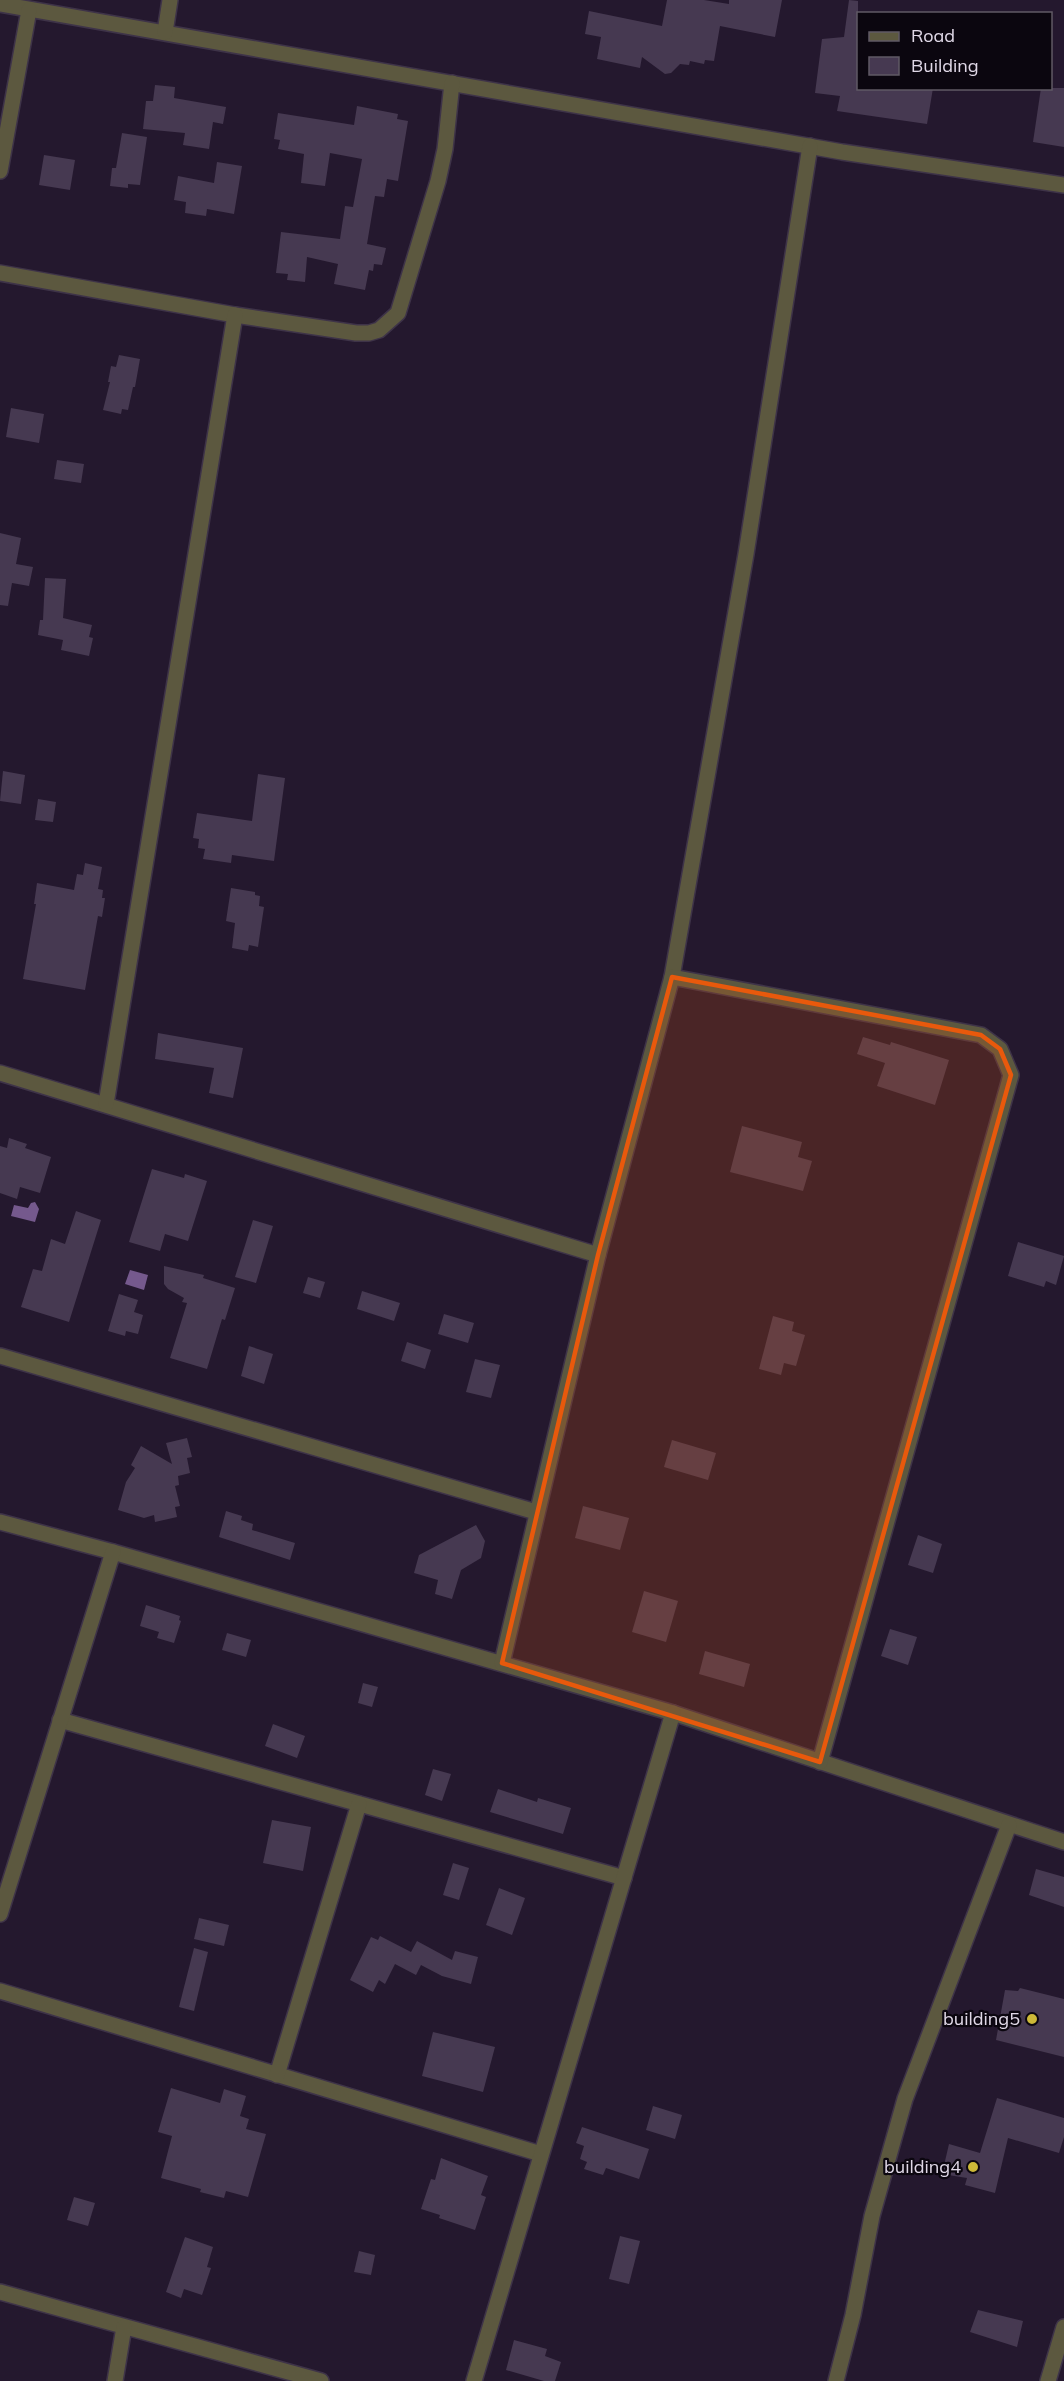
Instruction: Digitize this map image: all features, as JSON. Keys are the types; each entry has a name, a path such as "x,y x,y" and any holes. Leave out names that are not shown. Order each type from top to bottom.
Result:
{"street":[{"path":"165,32 170,0"},
{"path":"0,4 810,146 1064,185"},
{"path":"0,171 29,10"},
{"path":"0,273 235,315 357,333 379,330 398,313 438,181 447,138 452,83"},
{"path":"502,1663 598,1255 672,977 746,554 810,146"},
{"path":"106,1104 235,315"},
{"path":"672,977 981,1035 1000,1049 1011,1075 820,1762"},
{"path":"0,1073 598,1255"},
{"path":"0,1356 536,1512"},
{"path":"0,1522 113,1552 673,1713 1064,1842"},
{"path":"0,1914 113,1552"},
{"path":"474,2381 673,1713"},
{"path":"60,1720 624,1878"},
{"path":"277,2075 359,1804"},
{"path":"836,2381 853,2315 872,2216 905,2099 1009,1825"},
{"path":"0,1991 541,2154"},
{"path":"0,2292 321,2381"},
{"path":"115,2381 124,2326"},
{"path":"1048,2381 1064,2326"}],"highlighted area":[{"path":"672,977 981,1035 1000,1049 1011,1075 820,1762 502,1663 598,1255"}],"shaded area":[{"path":"35,1202 39,1209 35,1222 11,1216 14,1205 28,1208 31,1203"},
{"path":"130,1270 148,1275 144,1290 125,1284"}],"building":[{"path":"667,0 704,0 729,4 729,0 782,0 775,37 720,26 714,61 705,60 704,64 690,61 689,65 680,64 671,73 665,74 642,57 640,68 597,59 601,37 585,34 589,11 662,26"},
{"path":"849,0 858,1 857,90 933,90 927,124 837,111 840,96 815,93 822,39 844,37"},
{"path":"155,85 175,87 174,98 226,107 223,124 213,122 209,149 183,145 185,133 143,129 146,101 153,101"},
{"path":"1064,88 1064,147 1033,142 1041,90"},
{"path":"357,106 398,114 397,119 408,121 398,181 387,179 384,197 375,196 367,244 386,248 382,265 374,264 373,271 369,270 365,290 334,284 338,264 307,257 305,282 287,280 288,274 276,273 281,232 340,239 345,206 353,207 362,159 330,153 325,186 301,183 304,154 278,149 280,140 274,139 278,113 354,125"},
{"path":"122,133 147,137 140,185 128,184 128,188 110,186 112,168 116,168"},
{"path":"44,155 75,160 70,190 39,185"},
{"path":"217,162 242,166 234,214 207,209 206,216 185,213 186,202 174,200 178,176 214,183"},
{"path":"119,355 140,359 128,410 122,409 121,414 103,410 110,382 108,382 111,366 116,367"},
{"path":"11,408 44,414 39,443 6,437"},
{"path":"57,460 84,464 81,483 54,479"},
{"path":"0,533 21,538 16,564 33,567 29,586 12,583 8,606 0,605"},
{"path":"45,578 66,579 63,618 92,625 89,637 93,638 89,656 61,650 63,640 38,635 40,620 43,620"},
{"path":"3,771 25,775 21,804 0,801"},
{"path":"258,774 285,778 274,861 232,855 231,863 203,859 205,849 198,848 199,839 193,838 197,813 252,821"},
{"path":"38,799 56,802 53,822 35,820"},
{"path":"85,863 102,867 98,889 103,890 102,898 105,898 102,917 98,916 85,990 23,979 36,904 34,904 37,883 74,890 77,874 83,875"},
{"path":"231,888 255,892 255,895 260,896 259,906 264,907 258,947 249,945 248,951 232,948 235,923 226,921"},
{"path":"158,1033 243,1048 233,1098 209,1093 214,1068 155,1059"},
{"path":"863,1037 890,1045 891,1042 949,1060 935,1105 877,1086 885,1063 857,1054"},
{"path":"742,1126 802,1142 798,1157 812,1161 803,1191 730,1172"},
{"path":"9,1138 27,1144 25,1148 51,1157 40,1193 20,1187 17,1199 0,1193 0,1146 7,1148"},
{"path":"152,1169 184,1178 185,1174 207,1181 188,1241 165,1234 160,1251 129,1242"},
{"path":"76,1211 101,1220 69,1322 21,1307 33,1269 42,1271 51,1239 65,1244"},
{"path":"253,1220 273,1226 256,1283 235,1277"},
{"path":"1018,1242 1064,1256 1056,1285 1046,1281 1044,1287 1008,1276"},
{"path":"164,1266 204,1275 203,1278 235,1288 225,1320 222,1319 207,1369 170,1358 187,1303 182,1302 184,1298 168,1289 164,1284"},
{"path":"308,1277 325,1282 320,1298 303,1293"},
{"path":"362,1291 400,1303 394,1321 357,1309"},
{"path":"119,1294 138,1300 134,1312 143,1315 138,1334 126,1331 125,1336 108,1331"},
{"path":"444,1314 474,1323 468,1343 438,1334"},
{"path":"773,1316 794,1322 792,1331 805,1335 796,1366 784,1363 781,1375 759,1369"},
{"path":"407,1342 431,1350 425,1369 401,1361"},
{"path":"249,1346 273,1354 264,1384 241,1376"},
{"path":"475,1359 500,1365 491,1398 466,1392"},
{"path":"187,1438 192,1457 187,1458 190,1473 178,1476 179,1485 175,1486 180,1506 175,1507 177,1517 155,1522 154,1515 144,1518 118,1510 126,1482 135,1468 131,1465 141,1446 172,1464 166,1443"},
{"path":"672,1440 716,1453 708,1480 664,1467"},
{"path":"583,1506 629,1518 620,1550 575,1538"},
{"path":"226,1511 242,1516 241,1520 253,1524 252,1530 295,1543 290,1560 219,1537"},
{"path":"476,1525 485,1541 481,1558 461,1570 452,1599 435,1594 438,1580 414,1573 419,1555"},
{"path":"918,1535 942,1544 933,1573 908,1565"},
{"path":"644,1591 678,1601 666,1642 632,1632"},
{"path":"146,1605 180,1616 181,1621 174,1643 157,1638 159,1632 140,1626"},
{"path":"890,1629 917,1637 908,1665 881,1656"},
{"path":"227,1633 251,1640 246,1657 222,1650"},
{"path":"705,1651 750,1664 744,1687 699,1674"},
{"path":"363,1683 378,1687 372,1707 358,1703"},
{"path":"273,1724 305,1736 297,1758 265,1746"},
{"path":"433,1769 451,1774 442,1801 425,1795"},
{"path":"498,1789 537,1802 538,1798 571,1808 563,1834 490,1812"},
{"path":"272,1820 311,1827 303,1871 263,1863"},
{"path":"453,1863 469,1868 459,1900 443,1895"},
{"path":"1036,1869 1064,1877 1064,1907 1029,1895"},
{"path":"499,1888 525,1898 512,1935 486,1925"},
{"path":"199,1918 229,1925 224,1946 194,1939"},
{"path":"380,1936 411,1952 417,1941 452,1960 455,1951 478,1957 471,1984 442,1976 421,1965 416,1975 395,1964 385,1984 379,1980 373,1992 350,1980 371,1937 378,1940"},
{"path":"194,1948 208,1952 194,2011 179,2007"},
{"name":"building5","path":"1020,1988 1064,1999 1064,2057 996,2040 1005,1990 1018,1991"},
{"path":"433,2032 495,2047 483,2092 422,2076"},
{"path":"171,2088 220,2103 224,2089 246,2096 240,2116 249,2119 246,2129 266,2134 248,2197 226,2191 224,2198 161,2178 172,2136 158,2132"},
{"path":"997,2098 1064,2118 1064,2137 1059,2153 1008,2138 995,2193 965,2185 967,2178 942,2174 949,2144 980,2153"},
{"path":"653,2106 682,2115 675,2139 646,2130"},
{"path":"582,2127 649,2149 639,2179 606,2168 603,2175 584,2169 587,2162 580,2159 584,2146 576,2143"},
{"path":"441,2158 488,2176 481,2195 486,2197 475,2230 439,2218 440,2215 421,2209 431,2179 435,2180"},
{"path":"74,2197 95,2203 88,2226 67,2220"},
{"path":"620,2236 640,2241 629,2284 609,2279"},
{"path":"185,2237 213,2247 207,2267 211,2268 202,2295 184,2289 181,2298 166,2292"},
{"path":"359,2251 375,2255 371,2275 354,2272"},
{"path":"978,2310 1023,2321 1017,2347 970,2332"},
{"path":"514,2340 547,2349 545,2356 561,2362 555,2381 544,2381 506,2370"}],"place":[{"name":"building5","path":"1032,2019"},
{"name":"building4","path":"973,2167"}]}
